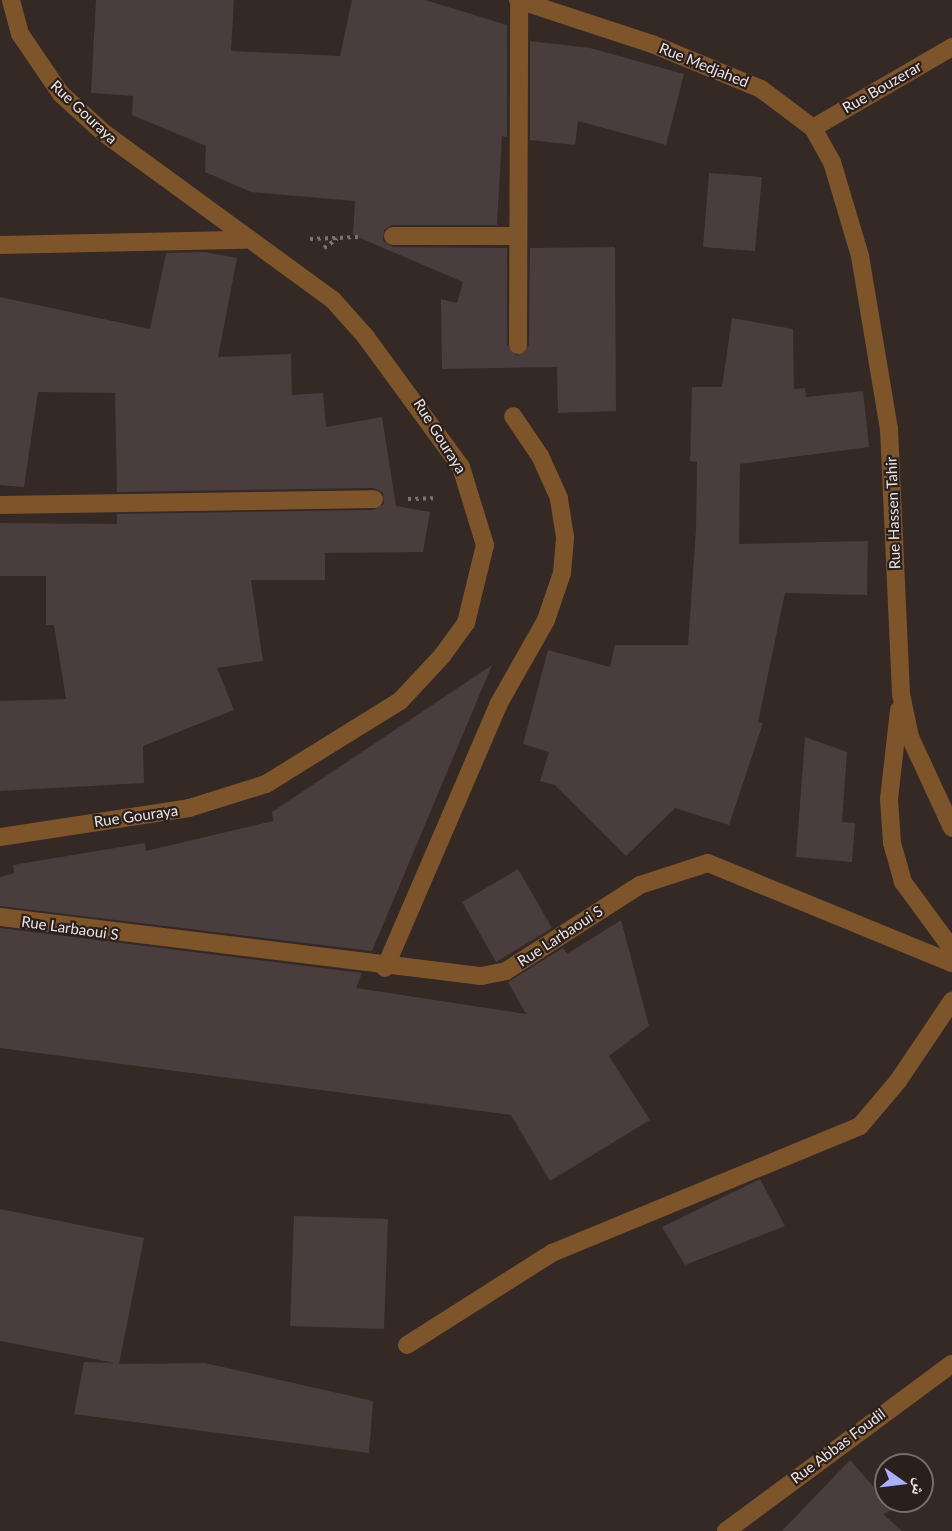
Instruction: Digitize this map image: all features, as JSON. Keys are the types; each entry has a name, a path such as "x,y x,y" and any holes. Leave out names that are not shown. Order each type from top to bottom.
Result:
{"street":[{"name":"Rue Gouraya","path":"0,837 189,808 266,784 400,701 466,623 485,544 474,498 435,425 366,337 333,300 245,240 104,133 61,93 20,34 11,0"},
{"path":"518,0 518,345"},
{"name":"Rue Medjahed","path":"518,0 652,44 761,89 813,128 832,162 840,193"},
{"name":"Rue Bouzerar","path":"813,128 952,47"},
{"name":"Rue Hassen Tahir","path":"840,193 876,333 889,429 901,694 910,737 952,828"},
{"path":"393,236 517,236"},
{"path":"0,245 245,240"},
{"path":"385,968 498,705 546,620 562,573 565,537 559,498 540,456 513,416"},
{"path":"0,505 374,499"},
{"path":"901,694 889,799 892,843 903,882 952,949"},
{"name":"Rue Larbaoui S","path":"0,917 385,968 481,976 506,971 640,885 708,863 952,963"},
{"path":"407,1345 552,1253 860,1126 898,1081 952,1001"},
{"name":"Rue Abbas Foudil","path":"726,1531 952,1364"}],"path":[{"path":"303,239 393,236"},
{"path":"374,499 474,498"}],"building":[{"path":"96,0 234,0 231,51 340,56 352,0 425,0 507,25 507,137 502,136 497,225 392,225 384,230 383,241 393,247 507,248 507,345 517,356 529,345 530,248 615,247 616,411 558,413 557,367 442,369 441,299 457,303 463,282 353,235 355,201 251,192 205,172 206,146 132,115 133,96 91,93"},
{"path":"530,41 590,48 684,74 666,145 578,121 575,145 530,140"},
{"path":"709,173 762,177 755,251 703,247"},
{"path":"205,252 237,258 218,357 291,354 292,395 323,393 326,427 382,417 396,506 430,512 423,552 325,553 325,580 251,580 263,661 217,668 234,710 143,746 144,783 0,791 0,701 66,699 54,625 46,625 46,576 0,576 0,523 117,524 117,514 374,510 384,504 383,493 374,488 117,492 115,393 38,392 24,487 0,485 0,297 150,329 166,253"},
{"path":"732,318 793,329 794,389 805,388 806,397 863,391 869,447 740,464 739,544 868,541 867,595 785,593 758,722 763,723 729,825 675,808 626,856 555,785 540,781 549,752 523,744 548,650 610,667 615,645 688,645 696,529 697,462 690,461 692,387 722,387"},
{"path":"492,665 372,951 0,906 0,877 14,873 13,865 145,843 146,851 273,821 272,812"},
{"path":"805,737 847,752 842,822 855,823 852,862 796,857"},
{"path":"518,869 552,928 496,962 462,902"},
{"path":"621,920 649,1026 609,1056 650,1120 550,1181 511,1115 0,1048 0,928 362,973 356,988 526,1014 508,982 563,948 567,954"},
{"path":"760,1179 785,1226 685,1265 662,1227"},
{"path":"0,1209 144,1238 119,1364 205,1363 373,1401 369,1453 74,1414 84,1362 115,1363 0,1341"},
{"path":"294,1216 388,1219 384,1329 290,1326"},
{"path":"850,1460 874,1487 874,1513 885,1513 883,1514 902,1531 782,1531"}]}
